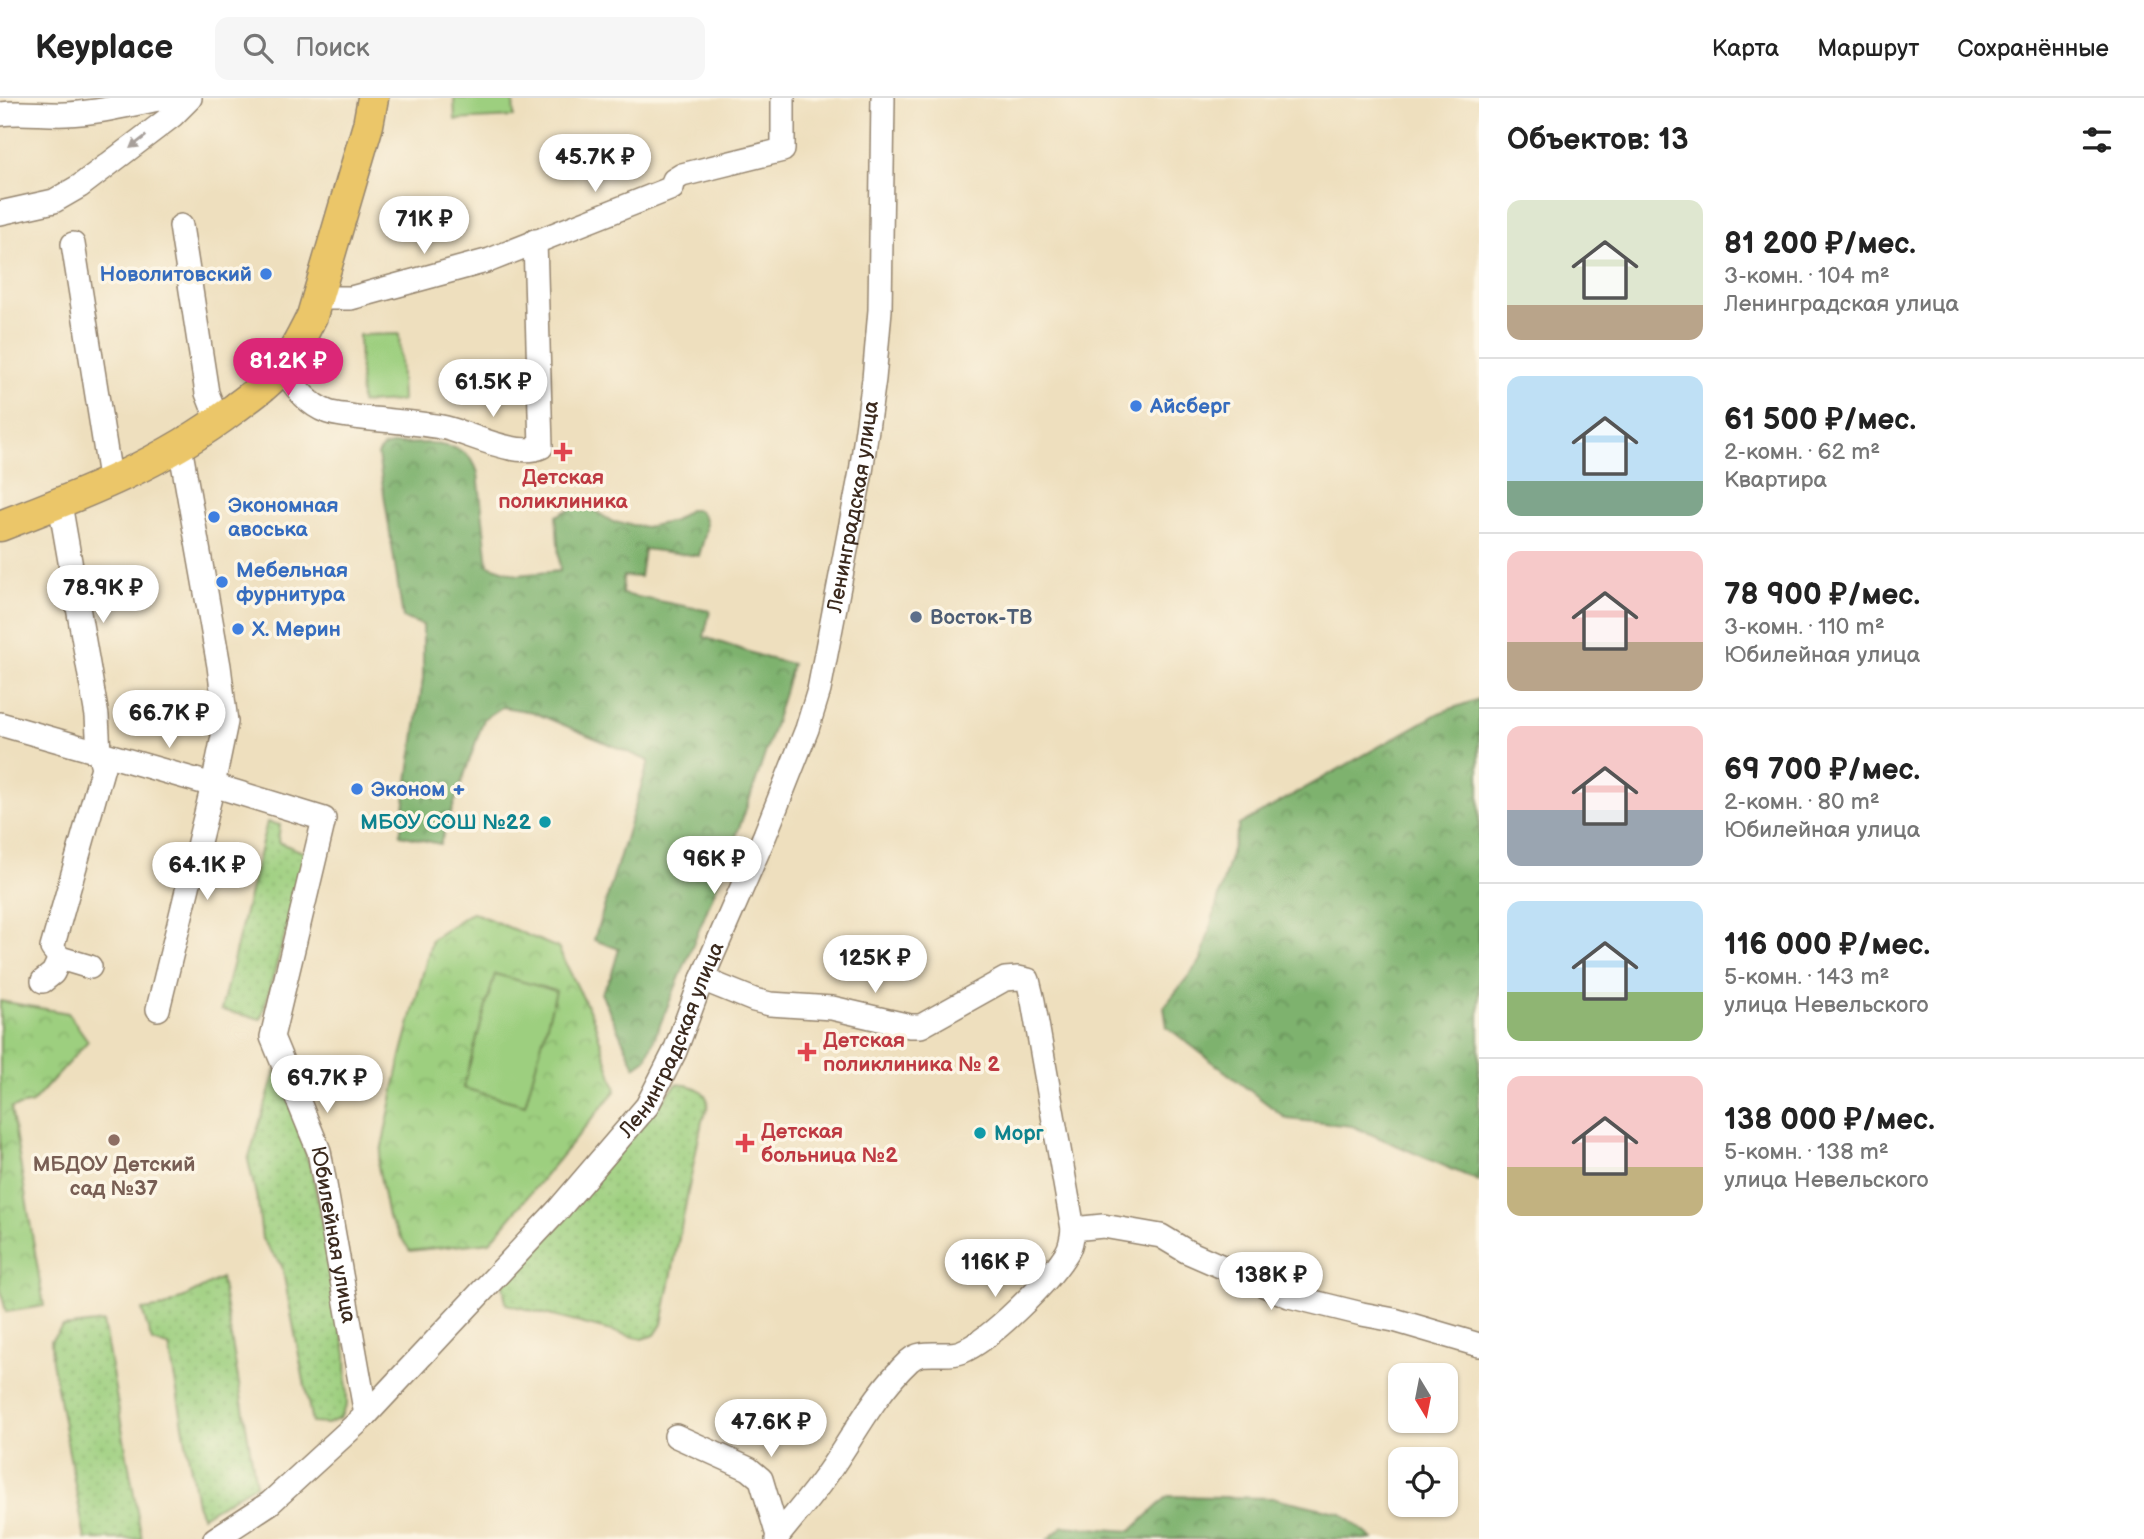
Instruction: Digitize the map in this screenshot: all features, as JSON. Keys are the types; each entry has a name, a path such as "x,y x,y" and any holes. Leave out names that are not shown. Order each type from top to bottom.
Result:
{"main road":[{"path":"1,524 60,504 115,481 180,446 267,384 282,367 299,344 312,316 368,125 373,98"}],"street":[{"path":"0,114 18,111 87,113 164,98"},
{"path":"0,213 54,201 80,186 172,116 190,98"},
{"path":"318,298 351,298 490,260 672,188 674,180 681,175 783,150 783,98"},
{"name":"Ленинградская улица","path":"215,1539 270,1503 366,1415 558,1210 647,1106 675,1051 702,979 765,835 807,729 819,690 861,472 874,379 880,310 883,98"},
{"path":"181,226 207,393 218,421"},
{"path":"282,367 297,389 312,404 330,413 444,428 505,448 541,447 535,241"},
{"path":"74,244 109,471 115,481"},
{"path":"158,1009 226,722 219,666 180,446"},
{"path":"60,504 97,716 99,753 103,767 52,948 60,958 90,967"},
{"name":"Юбилейная улица","path":"0,724 324,819 272,1037 319,1151 366,1415"},
{"path":"43,981 53,973 60,958"},
{"path":"702,979 770,1004 832,1008 909,1026 922,1026 1005,979 1028,980 1034,1001 1073,1229 1067,1253 1044,1282 986,1338 958,1353 912,1357 879,1392 825,1476 777,1538"},
{"path":"1073,1229 1103,1226 1161,1236 1186,1251 1289,1296 1394,1320 1479,1345"},
{"path":"676,1436 749,1469 761,1479 777,1538"}],"green space":[{"path":"454,98 513,98 514,117 455,120"},
{"path":"399,334 402,401 361,403 359,335"},
{"path":"430,443 460,450 475,464 488,565 517,575 560,571 556,516 582,503 613,522 646,527 674,521 689,510 698,510 703,515 706,526 699,556 644,549 640,577 623,576 622,594 710,611 704,637 792,664 778,715 725,864 646,1059 635,1067 601,993 611,976 619,949 594,940 649,761 533,712 502,707 484,719 440,844 400,835 423,679 423,625 403,618 378,455 383,447 396,444"},
{"path":"1479,699 1479,1181 1352,1126 1287,1119 1167,1027 1164,1007 1201,960 1239,825 1439,713"},
{"path":"267,822 280,825 278,842 308,854 261,1019 221,1010"},
{"path":"472,912 558,948 593,1018 616,1090 490,1242 410,1251 388,1217 378,1166 401,1056 432,939"},
{"path":"495,974 556,991 525,1105 463,1088"},
{"path":"0,1001 68,1013 88,1041 32,1103 11,1108 44,1306 6,1312 0,1287"},
{"path":"276,1070 313,1176 346,1354 347,1405 340,1418 328,1424 312,1423 282,1266 262,1239 258,1204 248,1160"},
{"path":"677,1084 701,1091 708,1104 702,1121 662,1324 655,1335 642,1339 506,1304 503,1285"},
{"path":"221,1278 256,1484 202,1516 197,1504 169,1346 152,1342 142,1310 165,1307"},
{"path":"103,1322 142,1539 85,1539 52,1361 51,1340 62,1327"},
{"path":"1168,1496 1275,1498 1341,1513 1373,1539 1048,1539 1063,1526 1131,1531"}],"place":[{"name":"Новолитовский","path":"266,274"},
{"name":"Айсберг","path":"1136,406"},
{"name":"Детская поликлиника","path":"563,452"},
{"name":"Экономная авоська","path":"214,517"},
{"name":"Мебельная фурнитура","path":"222,582"},
{"name":"Восток-ТВ","path":"916,617"},
{"name":"Х. Мерин","path":"238,629"},
{"name":"Эконом +","path":"357,789"},
{"name":"МБОУ СОШ №22","path":"545,822"},
{"name":"Детская поликлиника № 2","path":"807,1052"},
{"name":"Морг","path":"980,1133"},
{"name":"МБДОУ Детский сад №37","path":"114,1140"},
{"name":"Детская больница №2","path":"745,1143"}]}
